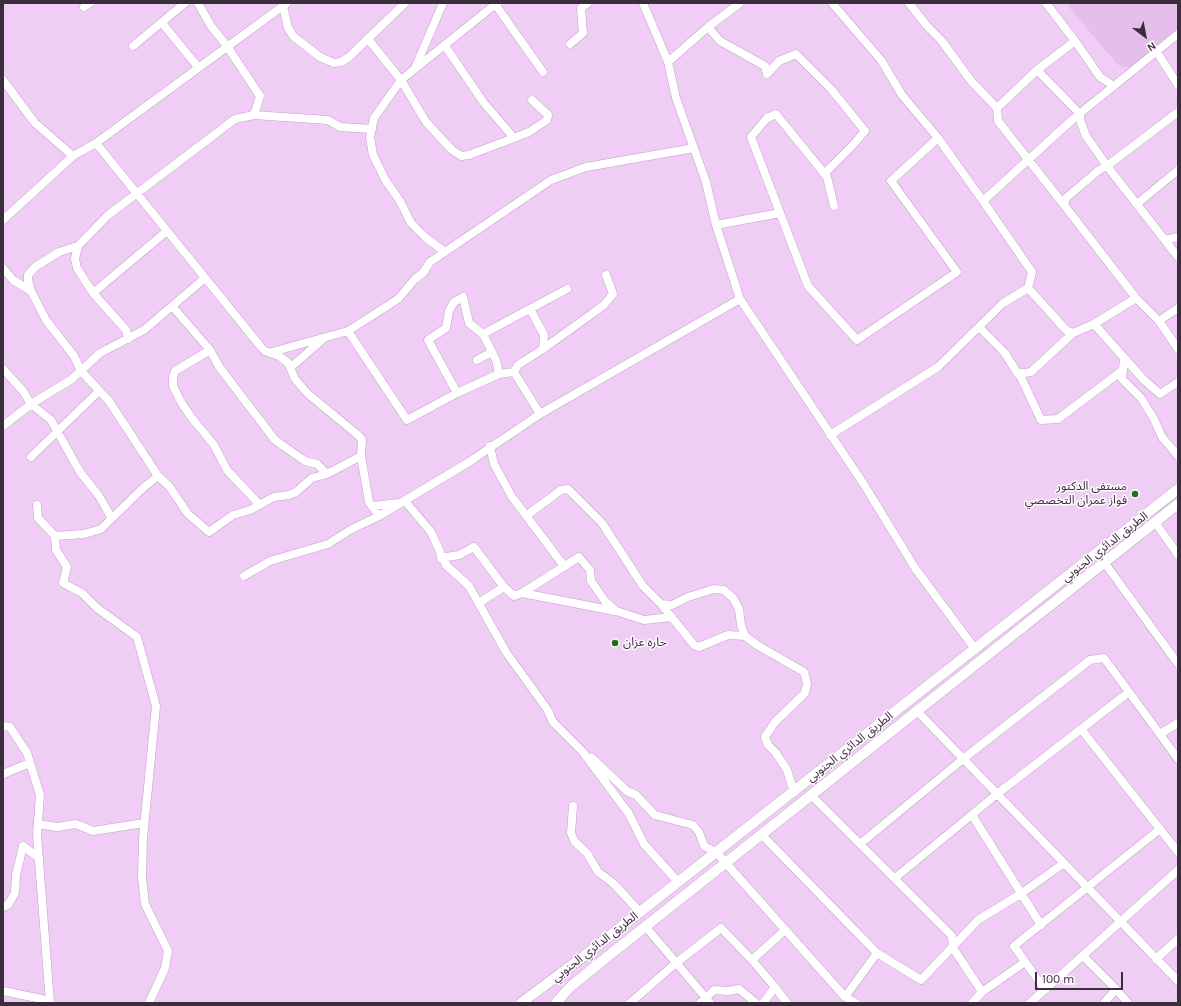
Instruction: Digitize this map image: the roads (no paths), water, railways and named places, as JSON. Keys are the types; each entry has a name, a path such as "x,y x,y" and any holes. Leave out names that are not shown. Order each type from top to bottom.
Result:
{"main road":[{"name":"الطريق الدائري الجنوبي","path":"521,1003 794,792 1178,489"},
{"name":"الطريق الدائري الجنوبي","path":"556,1003 570,987 645,926 1178,504"}],"street":[{"path":"133,46 185,3"},
{"path":"198,3 211,26 227,46 260,96 254,115"},
{"path":"3,220 44,185 73,156 96,143 198,67 285,5 288,28 294,37 320,58 334,63 341,62 368,39 379,26 405,3"},
{"path":"414,69 443,3"},
{"path":"643,3 668,62 676,98 706,182 716,225 740,299 863,483 915,568 975,650"},
{"path":"668,62 708,27 740,3"},
{"path":"830,435 938,367 980,328 1002,304 1028,288 1032,272 938,138 902,95 880,60 832,3"},
{"path":"909,3 927,26 941,40 972,82 997,108 998,121 1028,162 1064,205 1136,298 1159,322 1178,349"},
{"path":"1046,3 1100,77 1114,86"},
{"path":"445,252 425,237 412,223 400,201 386,181 373,155 370,137 374,118 401,80 496,4 543,72"},
{"path":"570,44 583,34 582,5"},
{"path":"162,23 198,67"},
{"path":"708,27 720,41 765,66 767,74 779,61 796,54 831,89 865,131 824,174"},
{"path":"983,201 1028,162 1051,138 1178,34"},
{"path":"368,39 401,80 426,122 452,150 461,156 469,155 529,132 547,120 548,115 532,100"},
{"path":"997,108 1037,70 1075,41"},
{"path":"445,46 484,103 514,138"},
{"path":"1157,52 1178,85"},
{"path":"1037,70 1080,114 1080,120 1086,136 1107,166 1178,257"},
{"path":"3,80 35,123 73,156"},
{"path":"1064,205 1066,198 1099,170 1107,166 1178,112"},
{"path":"834,206 827,177 776,114 767,118 751,137 808,286 857,340 957,272 891,181 938,138"},
{"path":"361,456 327,474 312,478 296,492 289,495 274,497 250,510 227,519 209,532 188,514 169,486 158,476 131,431 110,401 82,370 74,356 46,320 31,291 28,276 35,267 59,252 78,246 107,216 235,119 254,115 328,120 340,127 372,129"},
{"path":"96,143 261,347 272,352 291,367 295,379 307,393 359,436 362,443 361,456 369,502 379,516"},
{"path":"272,352 322,340 348,331 398,299 415,279 423,273 430,262 551,180 586,167 694,148"},
{"path":"1137,204 1178,170"},
{"path":"1163,183 1178,175"},
{"path":"716,225 780,213"},
{"path":"93,293 167,231"},
{"path":"1165,240 1178,236"},
{"path":"78,246 76,259 77,268 93,293 111,315 121,323 126,330 128,339"},
{"path":"3,268 13,280 31,291"},
{"path":"514,372 518,365 543,349 604,304 613,294 606,275"},
{"path":"3,426 31,404 72,380 100,353 144,330 205,278"},
{"path":"1028,288 1066,330 1073,333"},
{"path":"483,334 567,289"},
{"path":"456,393 428,340 446,328 449,311 454,302 463,296 469,323 483,334 492,352 499,374"},
{"path":"1019,373 1031,372 1073,333 1094,324 1136,298"},
{"path":"244,576 270,561 328,544 350,530 379,516 469,462 490,446 540,414 740,299"},
{"path":"172,306 210,350 220,368 275,440 305,461 317,464 327,474"},
{"path":"1159,322 1178,308"},
{"path":"530,309 544,335 543,349"},
{"path":"1094,324 1124,358 1160,394 1178,382"},
{"path":"980,328 1004,352 1019,373 1041,420 1058,419 1123,370"},
{"path":"348,331 407,420 456,393 499,374 514,372"},
{"path":"291,367 322,340"},
{"path":"210,350 175,371 172,377 173,386 184,407 214,445 227,470 259,504"},
{"path":"477,360 492,352"},
{"path":"1124,358 1122,379 1141,398 1154,419 1162,438 1178,456"},
{"path":"3,369 23,391 31,404 51,420 80,472 99,496 111,518"},
{"path":"514,372 540,414"},
{"path":"31,457 100,390"},
{"path":"490,446 494,464 512,497 564,566"},
{"path":"55,536 75,535 101,529 143,488 158,476"},
{"path":"526,516 561,490 568,489 602,523 643,586 661,604 694,645 699,647 728,635 745,636"},
{"path":"372,506 405,501"},
{"path":"405,501 431,532 441,558 446,565 469,586 480,602 506,652 547,709 553,722 582,752 629,814 644,844 678,882"},
{"path":"38,504 38,518 55,536 56,550 67,567 63,583 82,593 97,608 127,632 137,637 156,706 144,823 142,878 145,904 168,951 165,968 150,1003"},
{"path":"1155,522 1178,555"},
{"path":"441,558 459,555 474,547 504,587 514,596 522,593 579,557 590,570 592,581 605,601 616,611"},
{"path":"1104,562 1178,664"},
{"path":"480,602 504,587"},
{"path":"661,604 672,605 688,597 714,589 724,590 733,598 739,609 741,625 745,636 757,645 804,672 807,683 805,693 775,722 765,738 768,745 776,753 788,770 794,792"},
{"path":"522,593 616,611 644,620 672,617"},
{"path":"860,844 963,759 1090,660 1104,658 1178,759"},
{"path":"895,878 997,794 1129,692"},
{"path":"917,711 1178,981"},
{"path":"1160,734 1178,723"},
{"path":"3,726 10,727 27,753 40,795 38,858 49,1003"},
{"path":"1081,729 1178,852"},
{"path":"582,752 591,756 624,788 636,795 655,815 693,825 699,832 704,846 716,852 845,997 856,1003"},
{"path":"3,774 30,762"},
{"path":"810,795 952,936 953,948 982,992"},
{"path":"573,806 571,833 575,842 587,853 598,872 613,883 640,912"},
{"path":"972,814 1041,925"},
{"path":"38,824 57,827 76,824 93,831 144,823"},
{"path":"1045,990 1014,946 1089,888 1160,829"},
{"path":"761,834 877,953 921,980 978,920 1022,893 1064,863"},
{"path":"3,907 8,905 15,893 16,875 23,846 38,858"},
{"path":"1030,1003 1178,870"},
{"path":"645,926 705,1001 714,990 728,992 739,989 756,1003"},
{"path":"630,1003 676,963 721,928 752,960 787,1003"},
{"path":"752,960 785,930"},
{"path":"1156,959 1178,939"},
{"path":"845,997 877,953"},
{"path":"1083,956 1128,1003"},
{"path":"972,1003 982,992 1025,962"},
{"path":"762,1003 774,987"},
{"path":"1104,1003 1116,990"},
{"path":"3,991 42,999 49,1003"}],"place":[{"name":"مستفى الدكتور فواز عمران التخصصي","path":"1135,494"},
{"name":"حاره عزان","path":"615,643"}]}
